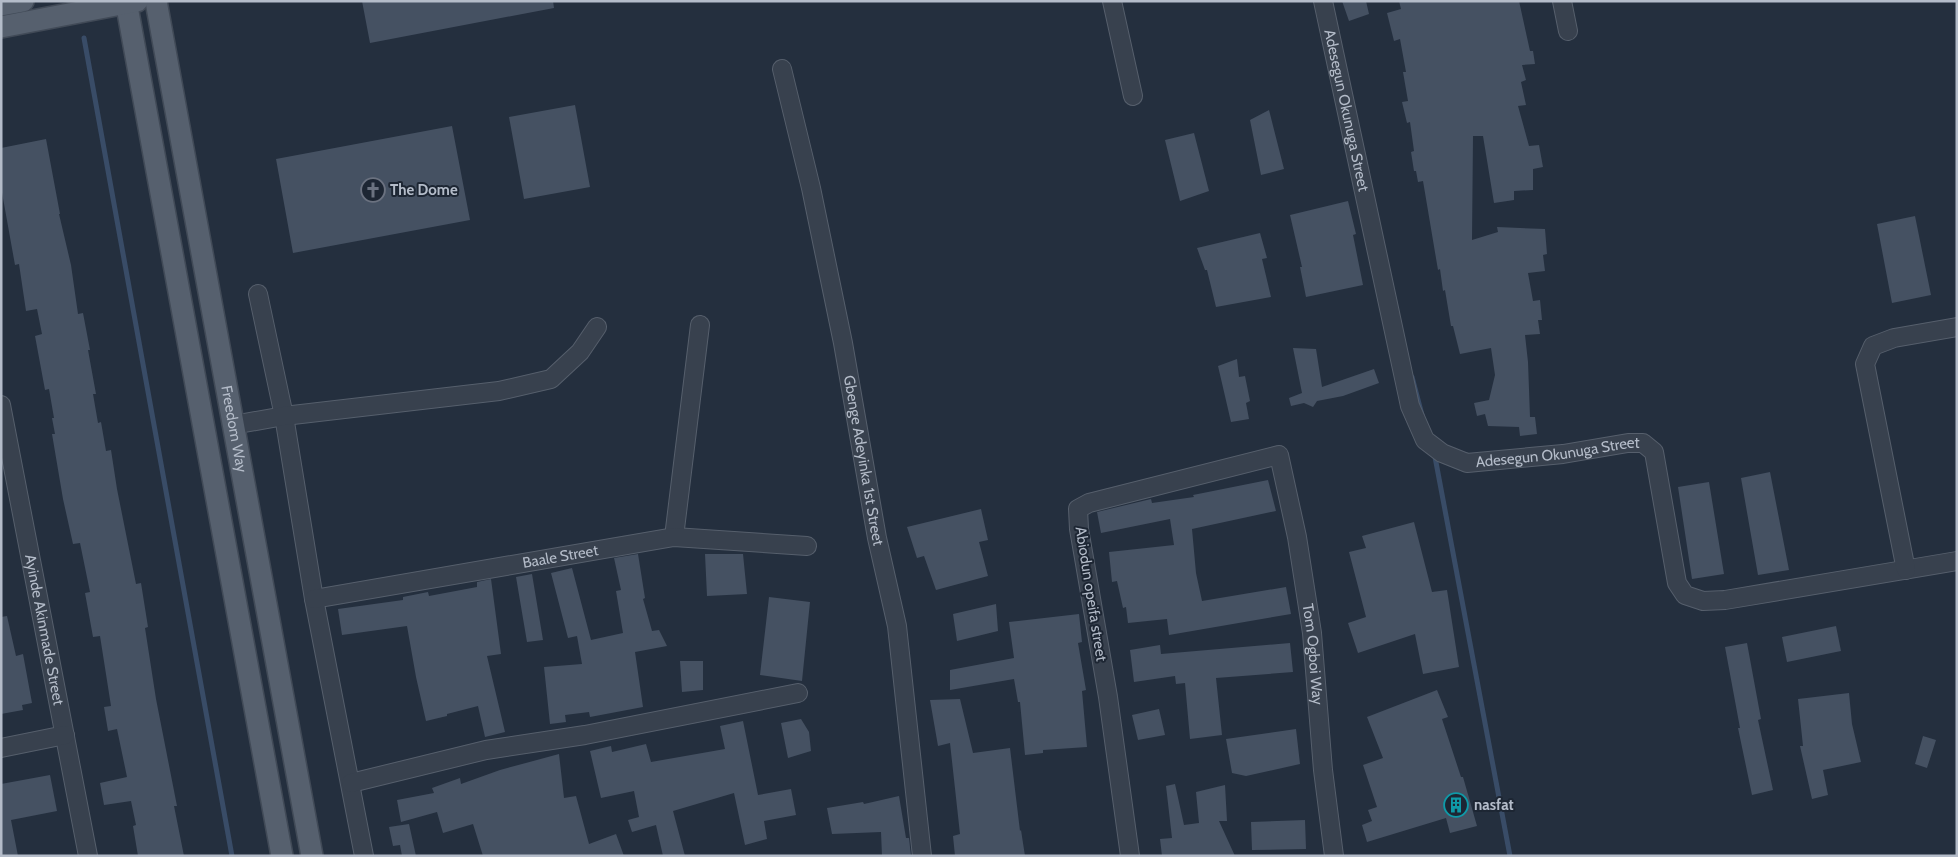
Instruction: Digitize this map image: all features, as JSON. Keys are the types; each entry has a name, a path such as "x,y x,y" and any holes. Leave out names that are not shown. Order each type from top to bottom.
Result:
{"main road":[{"path":"1,6 23,1"},
{"name":"Freedom Way","path":"156,1 312,856"},
{"path":"1,27 130,2"},
{"name":"Freedom Way","path":"130,2 282,856"}],"street":[{"path":"1112,1 1133,96"},
{"name":"Adesegun Okunuga Street","path":"1323,1 1410,406 1426,440 1442,454 1467,463 1563,454 1628,443 1643,443 1654,452 1677,583 1685,595 1703,601 1726,600 1957,561"},
{"path":"1562,1 1568,31"},
{"name":"Gbenge Adeyinka 1st Street","path":"782,70 811,188 843,343 877,538 897,626 922,856"},
{"path":"258,294 284,416 314,599 364,856"},
{"path":"674,537 700,325"},
{"path":"233,425 284,416 500,391 551,379 580,352 598,327"},
{"path":"1906,570 1866,364 1873,346 1894,338 1957,327"},
{"name":"Ayinde Akinmade Street","path":"1,404 88,856"},
{"name":"Abiodun opeifa street","path":"1130,856 1108,697 1079,529 1078,509 1089,503 1279,455"},
{"name":"Tom Ogboi Way","path":"1279,455 1297,537 1312,633 1323,770 1334,856"},
{"name":"Baale Street","path":"314,599 674,537 808,546"},
{"path":"351,783 486,750 585,735 798,693"},
{"path":"1,748 65,736"}],"building":[{"path":"362,1 553,1 554,8 370,43"},
{"path":"1342,1 1366,1 1369,14 1349,21"},
{"path":"1399,1 1519,1 1530,51 1533,51 1535,64 1522,65 1526,80 1521,82 1526,105 1518,106 1529,146 1539,145 1543,167 1533,169 1533,190 1514,191 1514,200 1494,203 1483,136 1473,136 1472,240 1498,232 1497,227 1545,229 1547,254 1543,255 1545,271 1528,273 1533,301 1540,300 1542,320 1538,320 1540,334 1525,335 1530,417 1535,417 1537,434 1520,436 1519,427 1488,426 1485,414 1477,416 1474,403 1489,400 1495,375 1491,348 1460,354 1453,326 1451,326 1445,290 1443,291 1440,269 1438,270 1423,181 1418,182 1416,171 1414,171 1411,152 1414,151 1410,122 1407,123 1402,102 1408,101 1403,72 1406,72 1400,39 1394,41 1387,13 1401,9"},
{"path":"575,105 590,187 524,199 509,117"},
{"path":"1269,110 1284,169 1261,175 1250,120"},
{"name":"The Dome","path":"452,126 470,220 293,253 276,159"},
{"path":"1194,133 1209,191 1180,201 1165,140"},
{"path":"46,139 59,214 71,265 78,314 83,313 90,350 88,350 96,394 93,394 98,423 101,422 106,451 111,450 136,584 141,583 148,627 145,628 156,699 177,806 174,806 184,856 138,856 133,826 136,825 131,801 104,805 100,783 127,777 117,729 108,731 104,707 111,706 100,636 93,637 85,593 90,592 80,543 73,544 63,499 52,434 55,434 52,418 54,418 49,389 45,390 35,336 42,334 37,309 26,311 19,264 15,265 1,187 1,148"},
{"path":"1348,201 1356,234 1353,235 1363,285 1306,297 1300,267 1302,267 1290,215"},
{"path":"1915,216 1931,295 1892,303 1877,224"},
{"path":"1260,233 1267,258 1262,259 1271,297 1216,307 1207,270 1205,270 1197,248"},
{"path":"1293,348 1316,349 1322,387 1374,369 1379,383 1343,396 1317,401 1313,407 1304,403 1291,406 1289,398 1302,393"},
{"path":"1237,359 1239,377 1245,376 1250,401 1246,403 1249,419 1231,422 1218,366"},
{"path":"1770,472 1789,570 1758,575 1741,478"},
{"path":"1268,480 1276,511 1192,529 1196,573 1202,601 1286,587 1291,614 1169,635 1167,619 1128,623 1126,607 1123,608 1117,581 1112,582 1109,552 1174,545 1170,519 1101,533 1097,512 1151,499 1152,503 1194,497 1193,495"},
{"path":"1709,482 1724,574 1692,579 1678,487"},
{"path":"981,509 988,540 979,542 988,576 936,590 924,556 917,558 907,527"},
{"path":"1414,522 1432,592 1447,590 1459,667 1423,674 1415,634 1358,653 1348,623 1366,617 1349,552 1366,548 1362,536"},
{"path":"638,554 645,598 643,599 652,631 659,630 667,646 635,652 643,707 590,717 589,712 565,715 566,722 550,724 544,667 582,664 577,636 568,638 551,573 572,568 591,640 623,633 616,591 621,590 614,558"},
{"path":"705,554 743,554 747,594 707,596"},
{"path":"532,574 543,640 527,642 516,577"},
{"path":"491,579 501,654 487,656 505,732 485,737 478,706 426,721 407,626 342,635 338,609 403,600 403,597 428,592 429,596 477,587 477,582"},
{"path":"769,597 810,602 802,681 760,675"},
{"path":"996,604 998,631 957,641 953,614"},
{"path":"1079,614 1082,642 1078,643 1086,690 1082,691 1087,747 1043,750 1043,753 1025,755 1020,702 1018,702 1014,679 950,690 950,670 1014,658 1009,622"},
{"path":"7,616 16,656 23,654 32,703 22,705 23,710 1,714 1,617"},
{"path":"1836,626 1841,651 1787,662 1782,637"},
{"path":"1290,643 1293,672 1216,678 1222,735 1190,739 1185,683 1176,684 1175,676 1134,682 1130,650 1160,645 1161,654"},
{"path":"1747,643 1761,719 1758,720 1773,790 1752,795 1738,728 1740,728 1725,647"},
{"path":"680,661 703,661 703,690 682,692"},
{"path":"1437,690 1448,717 1442,719 1461,777 1463,777 1477,826 1450,833 1446,818 1367,842 1362,825 1372,821 1368,810 1377,807 1363,765 1383,758 1367,717"},
{"path":"1849,693 1852,724 1861,762 1823,770 1828,795 1812,799 1800,746 1803,746 1798,699"},
{"path":"960,699 973,753 1010,748 1020,831 1025,856 955,856 953,836 960,834 950,743 938,746 930,700"},
{"path":"1159,709 1165,735 1138,740 1132,715"},
{"path":"801,719 809,732 811,751 788,758 781,723"},
{"path":"743,721 758,795 791,789 796,815 764,821 767,839 745,845 734,793 673,811 685,856 663,856 656,825 632,832 628,820 639,817 634,791 601,798 590,751 611,746 612,752 646,744 651,762 725,749 720,726"},
{"path":"1296,729 1300,764 1246,776 1232,773 1226,739"},
{"path":"1923,736 1936,740 1927,768 1915,764"},
{"path":"559,754 564,798 576,796 589,844 616,834 624,856 483,856 473,824 443,833 437,812 401,822 397,800 434,793 432,788 460,778 461,784 500,770"},
{"path":"50,775 57,811 11,820 18,856 1,856 1,784"},
{"path":"1175,784 1184,825 1199,823 1196,792 1225,785 1227,821 1219,821 1235,856 1162,856 1160,839 1172,838 1166,786"},
{"path":"899,796 906,838 909,838 911,856 882,856 881,832 832,834 827,808 863,802 864,804"},
{"path":"1305,820 1306,849 1252,850 1251,822"},
{"path":"409,824 416,856 402,856 400,845 393,846 389,827"}],"waterway":[{"path":"84,38 232,856"},
{"path":"1412,377 1422,415"},
{"path":"1435,457 1510,856"}],"place":[{"name":"The Dome","path":"373,190"},
{"name":"nasfat","path":"1456,805"}]}
